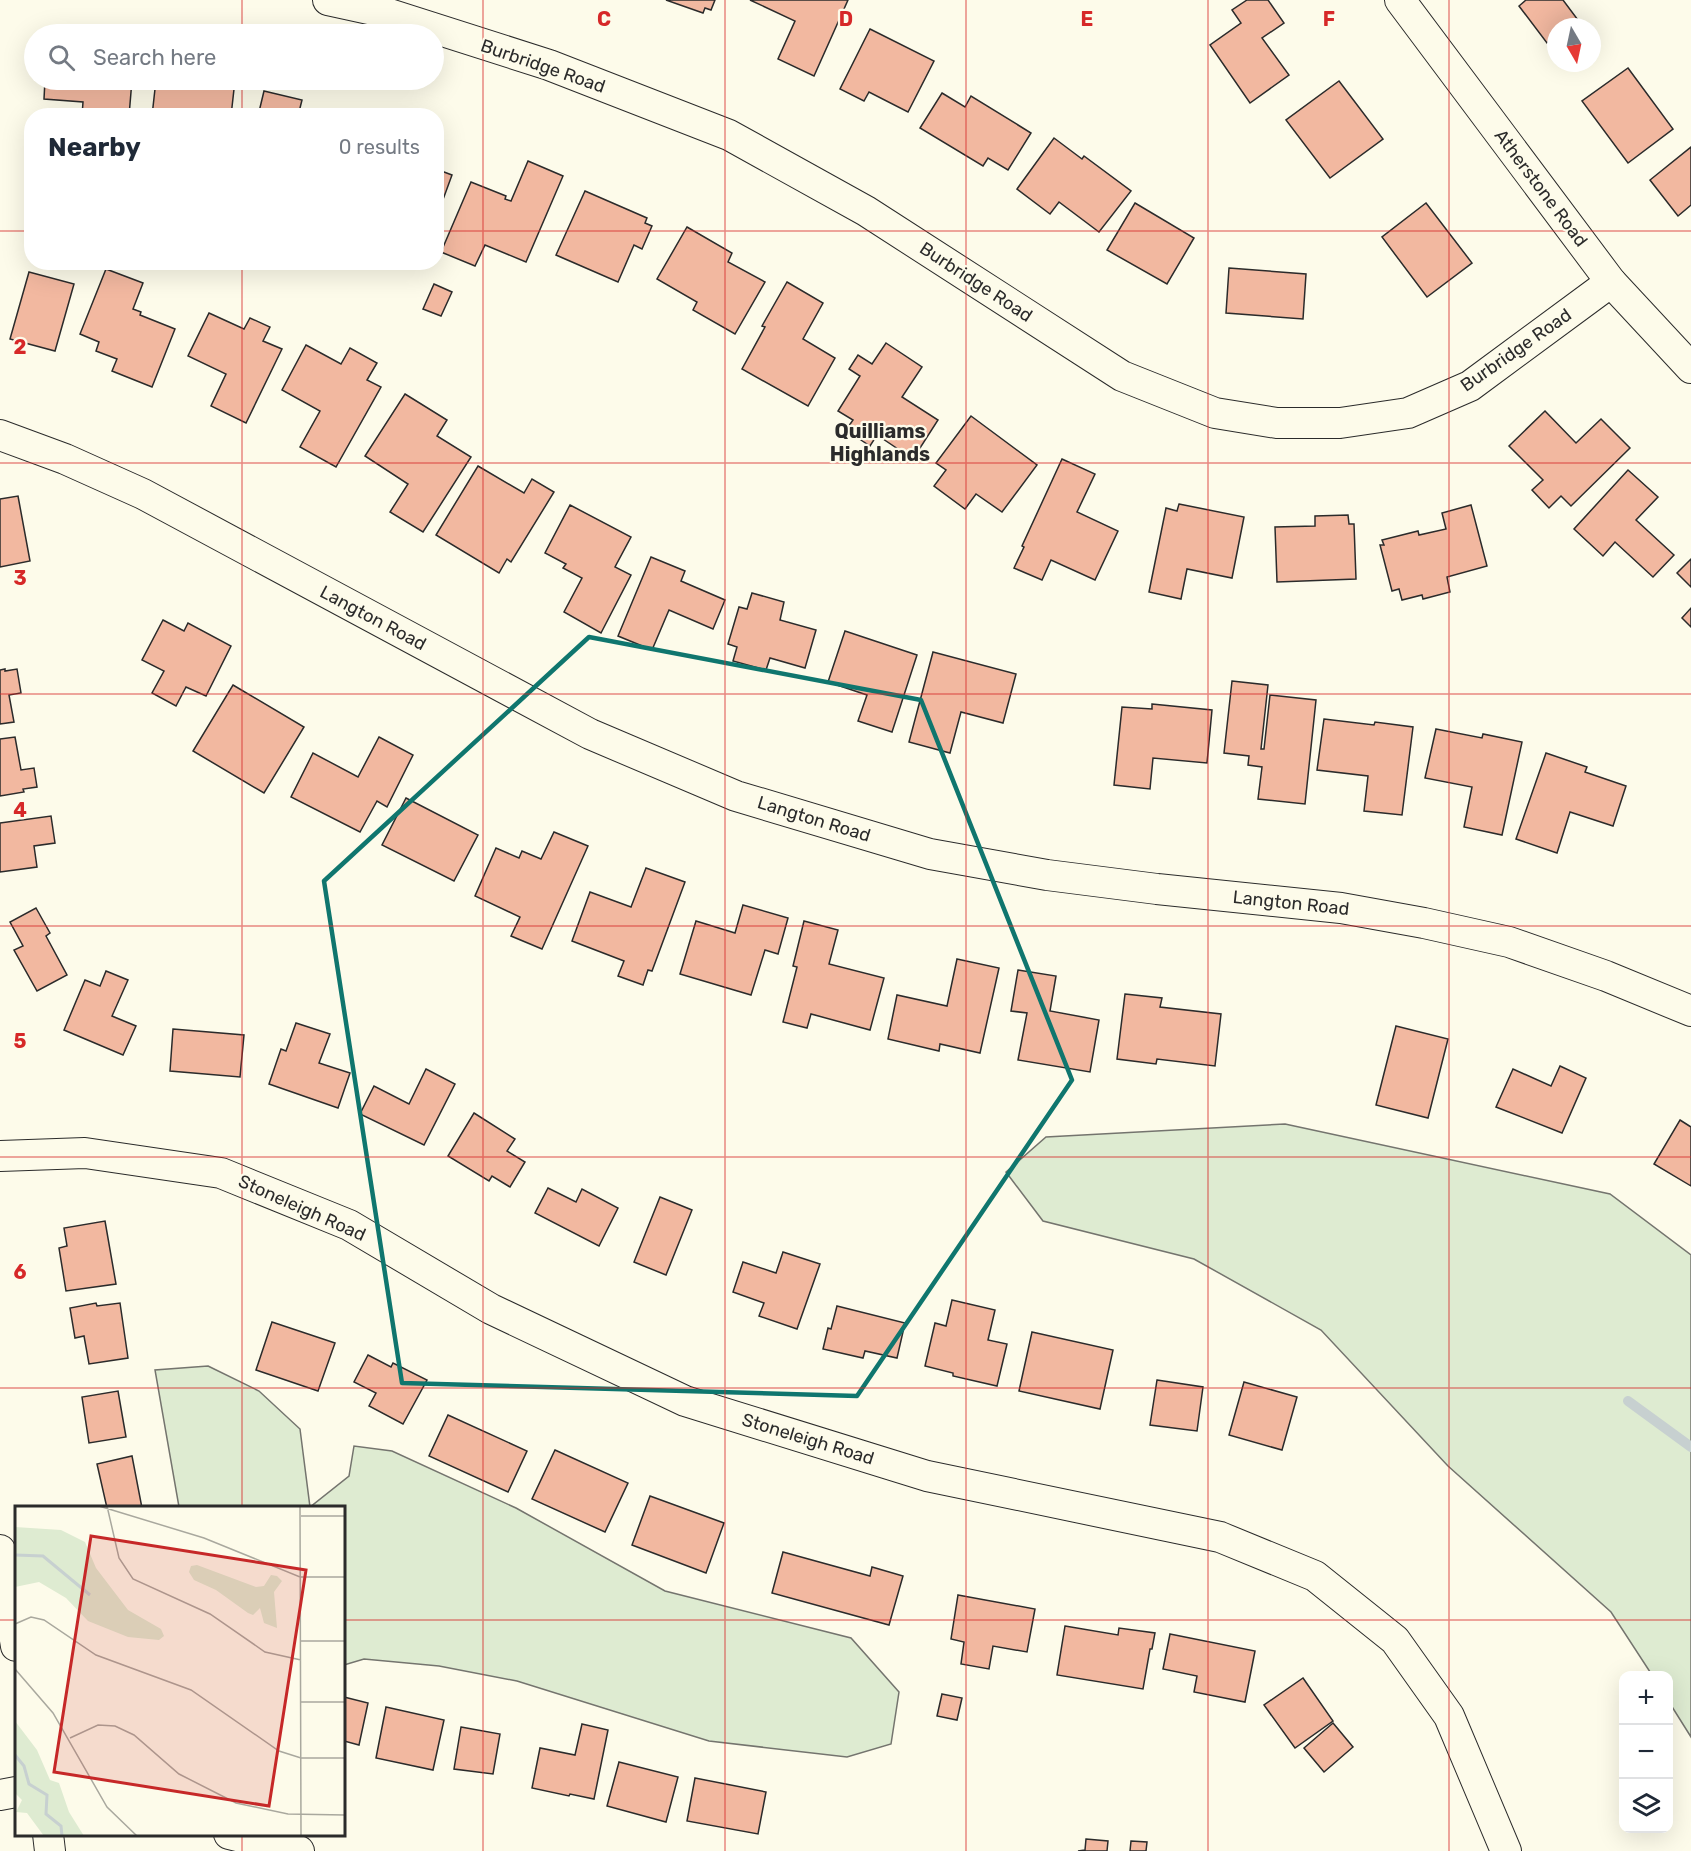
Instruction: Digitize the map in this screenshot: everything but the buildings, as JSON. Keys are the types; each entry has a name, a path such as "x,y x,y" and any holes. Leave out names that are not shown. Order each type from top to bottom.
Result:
{"street":[{"name":"Burbridge Road","path":"328,0 383,12 421,24"},
{"name":"Atherstone Road","path":"1400,0 1611,282 1691,368"},
{"name":"Burbridge Road","path":"444,31 549,65 729,135 866,211 1122,376 1215,413 1277,423 1340,423 1408,413 1470,386 1611,282"},
{"name":"Langton Road","path":"0,435 65,459 143,494 590,734 736,796 930,854 1047,875 1341,908 1509,942 1606,976 1691,1011"},
{"name":"Stoneleigh Road","path":"0,1156 85,1153 221,1173 349,1225 491,1309 685,1401 927,1476 1220,1537 1315,1576 1395,1640 1449,1716 1506,1851"},
{"path":"0,1550 15,1640"},
{"path":"0,1795 15,1792"},
{"path":"48,1836 50,1851"},
{"path":"237,1836 299,1851"}],"highlighted area":[{"path":"589,637 921,700 1072,1080 857,1396 402,1383 324,881"}],"green space":[{"path":"1285,1124 1610,1194 1691,1255 1691,1737 1673,1708 1673,1671 1649,1671 1611,1612 1448,1466 1321,1330 1194,1259 1043,1221 1006,1172 1046,1137"},
{"path":"208,1366 259,1391 300,1429 310,1506 179,1506 155,1370"},
{"path":"354,1446 392,1451 516,1508 665,1591 851,1638 899,1692 891,1744 847,1757 709,1741 517,1681 439,1666 364,1659 345,1665 345,1506 311,1506 349,1476"}],"waterway":[{"path":"1628,1401 1691,1447"}],"district":[{"name":"Quilliams Highlands","path":"880,442"}]}
